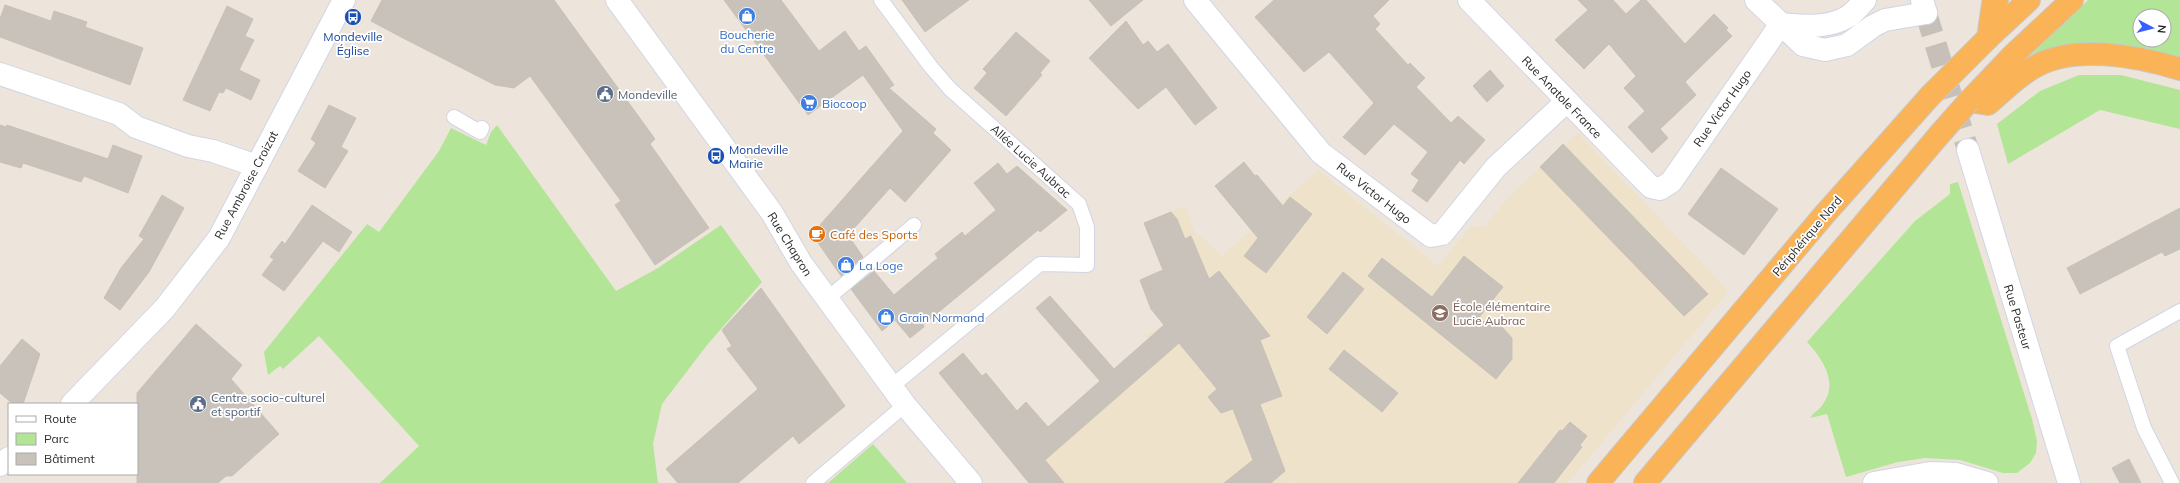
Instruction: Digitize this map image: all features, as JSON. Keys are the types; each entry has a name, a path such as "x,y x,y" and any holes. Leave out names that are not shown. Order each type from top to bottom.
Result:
{"highway":[{"path":"1988,38 1993,4 1996,0"},
{"name":"Périphérique Nord","path":"1598,483 1824,215 1930,96 2006,20 2029,0"},
{"path":"1645,483 1939,135 2013,55 2072,0"},
{"path":"1969,102 1988,104 2031,68 2052,59 2073,54 2125,56 2158,62 2180,69"}],"street":[{"name":"Rue Ambroise Croizat","path":"73,403 165,308 219,238 344,0"},
{"name":"Rue Chapron","path":"617,0 767,207 801,263 891,387 971,483"},
{"name":"Rue Victor Hugo","path":"1195,0 1321,153 1431,236 1442,234 1496,167 1566,102"},
{"name":"Rue Anatole France","path":"1468,0 1566,102 1651,187 1660,189"},
{"path":"1756,0 1803,45 1825,50 1848,45 1873,26 1885,20 1924,7"},
{"path":"1781,24 1812,27 1833,23 1850,15 1865,0"},
{"name":"Rue Victor Hugo","path":"1660,189 1671,182 1781,24"},
{"path":"0,74 119,114 136,127 181,143 257,166"},
{"name":"Rue Pasteur","path":"1968,150 2064,482"},
{"path":"0,466 8,459"},
{"path":"1874,483 1930,473 1956,474 1987,483"}],"lane":[{"name":"Allée Lucie Aubrac","path":"881,0 931,67 950,89 1079,204 1087,227 1087,265 1040,264 891,387"},
{"path":"454,117 480,132 482,128"},
{"path":"827,299 914,225"},
{"path":"2172,483 2144,428 2117,346 2180,311"},
{"path":"813,483 905,404"}],"shaded area":[{"name":"École élémentaire Lucie Aubrac","path":"1578,133 1729,291 1568,483 1293,483 1292,481 1289,483 1029,483 1010,460 1148,339 1144,335 1164,326 1177,306 1144,223 1185,206 1196,235 1199,234 1222,256 1318,170 1438,266 1470,227 1485,226 1511,194"}],"green space":[{"path":"2088,0 2180,0 2180,59 2140,48 2172,48 2172,8 2132,8 2132,48 2006,79"},
{"path":"2079,75 2121,75 2180,90 2180,129 2100,110 2008,164 1997,124 2040,91"},
{"path":"497,125 616,291 658,268 721,225 762,282 707,345 662,404 653,444 658,483 380,483 419,446 319,336 283,369 280,366 268,375 264,352 367,224 379,232 439,151 451,128 486,145 491,132"},
{"path":"1958,182 2032,419 2037,441 2036,453 2030,463 2017,473 2003,473 1960,460 1925,458 1898,462 1846,477 1827,414 1810,418 1822,406 1828,396 1829,379 1823,363 1807,342 1915,221 1950,194 1950,184"},
{"path":"873,444 907,483 828,483"}],"building":[{"path":"382,0 554,0 655,139 650,144 709,228 655,265 615,205 621,201 530,76 514,88 495,85 403,38 371,21"},
{"path":"724,0 781,0 819,51 845,31 859,51 866,46 894,85 889,88 936,129 933,133 951,150 905,202 890,188 848,235 863,257 841,276 812,234 903,131 863,75 808,115"},
{"path":"902,0 969,0 925,32"},
{"path":"1089,0 1143,0 1111,26"},
{"path":"1274,0 1389,0 1373,16 1380,24 1375,29 1408,65 1410,63 1425,78 1416,87 1451,123 1458,116 1485,140 1464,164 1460,160 1427,202 1412,191 1419,180 1411,174 1428,152 1394,124 1365,155 1343,137 1374,103 1329,52 1304,72 1255,17"},
{"path":"1578,0 1613,0 1626,14 1641,0 1646,0 1685,44 1714,14 1728,28 1726,30 1732,36 1685,82 1696,95 1660,129 1668,138 1652,153 1628,127 1645,111 1624,88 1636,76 1609,44 1584,69 1555,40 1588,10"},
{"path":"5,5 51,21 54,11 87,22 85,27 143,48 130,85 0,37 0,19"},
{"path":"227,6 253,19 245,36 254,40 239,70 260,80 251,100 226,88 223,93 219,92 210,111 183,100"},
{"path":"1126,21 1143,45 1148,41 1157,52 1168,44 1217,108 1195,125 1166,87 1138,109 1089,58"},
{"path":"1016,32 1050,61 1040,73 1042,75 1006,116 974,88 987,73 983,69"},
{"path":"1490,70 1504,86 1487,102 1473,86"},
{"path":"329,105 356,118 341,147 348,151 325,188 298,171 316,143 311,139"},
{"path":"0,125 6,127 7,125 108,159 113,145 142,156 128,193 84,176 81,182 23,163 21,168 0,162"},
{"path":"1563,144 1708,294 1684,316 1540,167"},
{"path":"1244,162 1283,206 1290,197 1312,214 1266,273 1244,256 1258,238 1215,186"},
{"path":"998,163 1007,174 1017,166 1067,210 1040,232 1038,230 923,325 924,327 910,338 895,320 882,331 851,289 874,271 894,295 938,258 935,254 962,232 965,236 996,210 974,183"},
{"path":"1721,168 1778,209 1744,255 1688,214"},
{"path":"162,195 184,208 149,272 120,310 104,298 121,268 144,239 139,236"},
{"path":"312,205 352,232 339,252 323,241 284,291 262,275 274,259 270,257 282,241 285,244"},
{"path":"2180,208 2180,249 2165,256 2162,252 2080,294 2067,268"},
{"path":"1171,212 1177,219 1185,239 1191,236 1209,279 1219,271 1270,336 1260,340 1282,396 1260,404 1285,471 1271,483 1224,483 1253,460 1233,409 1221,413 1208,397 1217,389 1179,343 1045,460 1064,483 1029,483 939,373 963,353 982,376 986,373 1017,411 1026,402 1048,427 1100,381 1036,308 1050,296 1114,369 1164,325 1151,309 1140,280 1163,270 1144,223"},
{"path":"1464,256 1503,287 1477,320 1501,326 1512,338 1512,359 1496,379 1368,276 1382,258 1432,297"},
{"path":"1343,272 1364,289 1327,334 1307,317"},
{"path":"761,288 845,406 799,444 793,436 738,483 678,483 666,469 758,389 727,349 732,346 722,330"},
{"name":"Centre socio-culturel et sportif","path":"196,324 242,365 231,379 279,434 232,476 226,476 218,483 137,483 137,393"},
{"path":"22,339 40,354 23,403 12,403 0,393 0,366"},
{"path":"1344,350 1398,393 1382,412 1329,369"},
{"path":"1570,422 1587,436 1580,445 1582,447 1554,483 1518,483 1560,430 1562,431"},
{"path":"2129,459 2141,483 2120,483 2112,468"}],"tunnel":[{"path":"1926,13 1968,150"}],"place":[{"name":"Boucherie du Centre","path":"747,16"},
{"name":"Mondeville Église","path":"353,17"},
{"name":"Mondeville","path":"605,94"},
{"name":"Biocoop","path":"809,103"},
{"name":"Mondeville Mairie","path":"716,156"},
{"name":"Café des Sports","path":"817,234"},
{"name":"La Loge","path":"846,265"},
{"name":"École élémentaire Lucie Aubrac","path":"1440,313"},
{"name":"Grain Normand","path":"886,317"},
{"name":"Centre socio-culturel et sportif","path":"198,404"}]}
